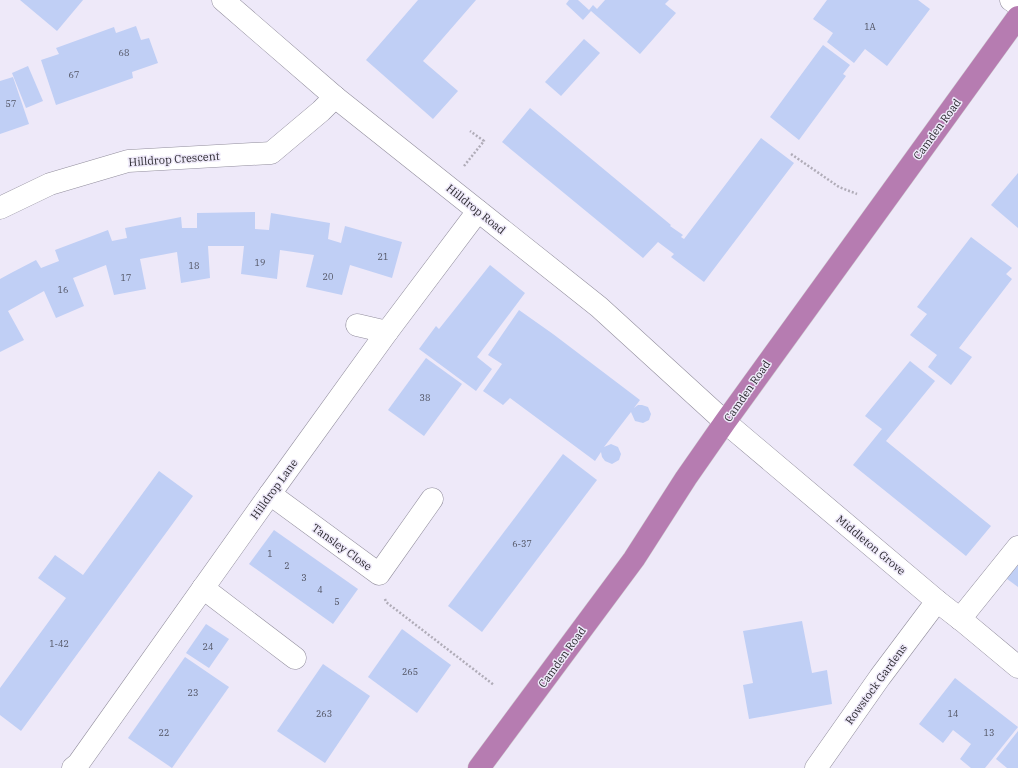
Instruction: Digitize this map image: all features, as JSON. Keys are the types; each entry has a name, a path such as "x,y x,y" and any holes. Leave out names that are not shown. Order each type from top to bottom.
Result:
{"highway":[{"name":"Camden Road","path":"479,768 634,559 686,478 725,422 1018,17"}],"street":[{"name":"Hilldrop Road","path":"223,0 335,97 599,307 725,422"},
{"path":"1011,0 1018,5"},
{"name":"Hilldrop Crescent","path":"0,208 50,184 128,161 271,153 321,111 335,97"},
{"name":"Hilldrop Lane","path":"72,768 78,764 387,332 478,211"},
{"path":"357,324 387,332"},
{"name":"Middleton Grove","path":"725,422 937,601 1018,667"},
{"name":"Tansley Close","path":"270,494 379,574 432,499"},
{"path":"960,619 1018,548"},
{"path":"203,588 295,658"},
{"name":"Rowstock Gardens","path":"816,768 880,677 937,601"}],"path":[{"path":"448,187 484,141 470,131"},
{"path":"791,154 839,187 883,204"},
{"path":"379,574 386,602 494,686"}],"building":[{"path":"20,0 83,0 57,31"},
{"path":"418,0 476,0 423,61 458,91 433,119 366,60"},
{"path":"569,0 578,0 589,10 593,5 597,9 605,0 669,0 665,4 676,13 640,54 591,11 583,20 566,4"},
{"path":"827,0 918,0 930,9 887,66 865,49 854,63 827,42 833,33 813,19"},
{"path":"136,26 141,40 149,38 158,63 132,72 133,78 56,105 41,60 59,54 56,48 114,27 116,33"},
{"path":"584,39 600,53 561,96 545,82"},
{"path":"823,45 850,65 843,74 846,76 799,140 770,117"},
{"path":"28,66 43,101 26,108 12,73"},
{"path":"13,77 29,124 0,134 0,81"},
{"path":"530,108 671,225 670,226 683,235 681,237 684,239 761,138 794,163 704,282 671,257 674,254 658,242 643,258 502,142"},
{"path":"1018,173 1018,228 991,205"},
{"path":"255,212 255,229 269,230 271,213 330,223 328,239 341,243 345,226 402,242 392,278 350,265 342,295 306,287 314,255 280,250 277,279 241,274 244,246 208,246 210,278 181,283 177,252 140,259 146,289 114,295 106,265 73,278 84,306 56,318 44,291 8,311 24,340 0,352 0,279 36,260 41,268 59,261 55,250 108,230 112,241 127,238 125,228 181,217 182,228 197,228 197,213"},
{"path":"971,237 1012,268 1006,274 1012,279 959,348 972,357 951,385 928,367 937,355 910,335 927,314 917,307"},
{"path":"490,265 525,293 477,357 492,369 476,391 419,349 436,326 439,329"},
{"path":"519,310 640,400 634,408 638,405 648,407 651,414 649,420 643,423 635,421 631,412 604,447 611,444 618,447 621,454 619,460 612,464 605,461 601,452 595,461 510,398 503,405 483,391 502,364 488,355"},
{"path":"426,358 462,384 424,436 388,410"},
{"path":"910,361 935,381 886,441 991,526 966,556 853,465 882,429 865,416"},
{"path":"563,454 597,480 482,632 448,606"},
{"path":"159,471 193,496 21,731 0,715 0,688 66,598 38,578 55,555 83,575"},
{"path":"274,530 358,589 333,624 249,564"},
{"path":"1018,556 1018,587 1003,576"},
{"path":"802,621 812,673 827,670 832,704 749,719 743,685 753,683 743,631"},
{"path":"206,624 229,639 209,668 186,653"},
{"path":"402,629 451,665 417,713 368,677"},
{"path":"185,657 229,687 172,768 128,738"},
{"path":"323,664 370,696 325,763 277,731"},
{"path":"955,678 1018,727 985,768 971,768 960,759 971,744 953,730 943,743 919,724"},
{"path":"1018,731 1018,768 1007,768 996,759"}]}
